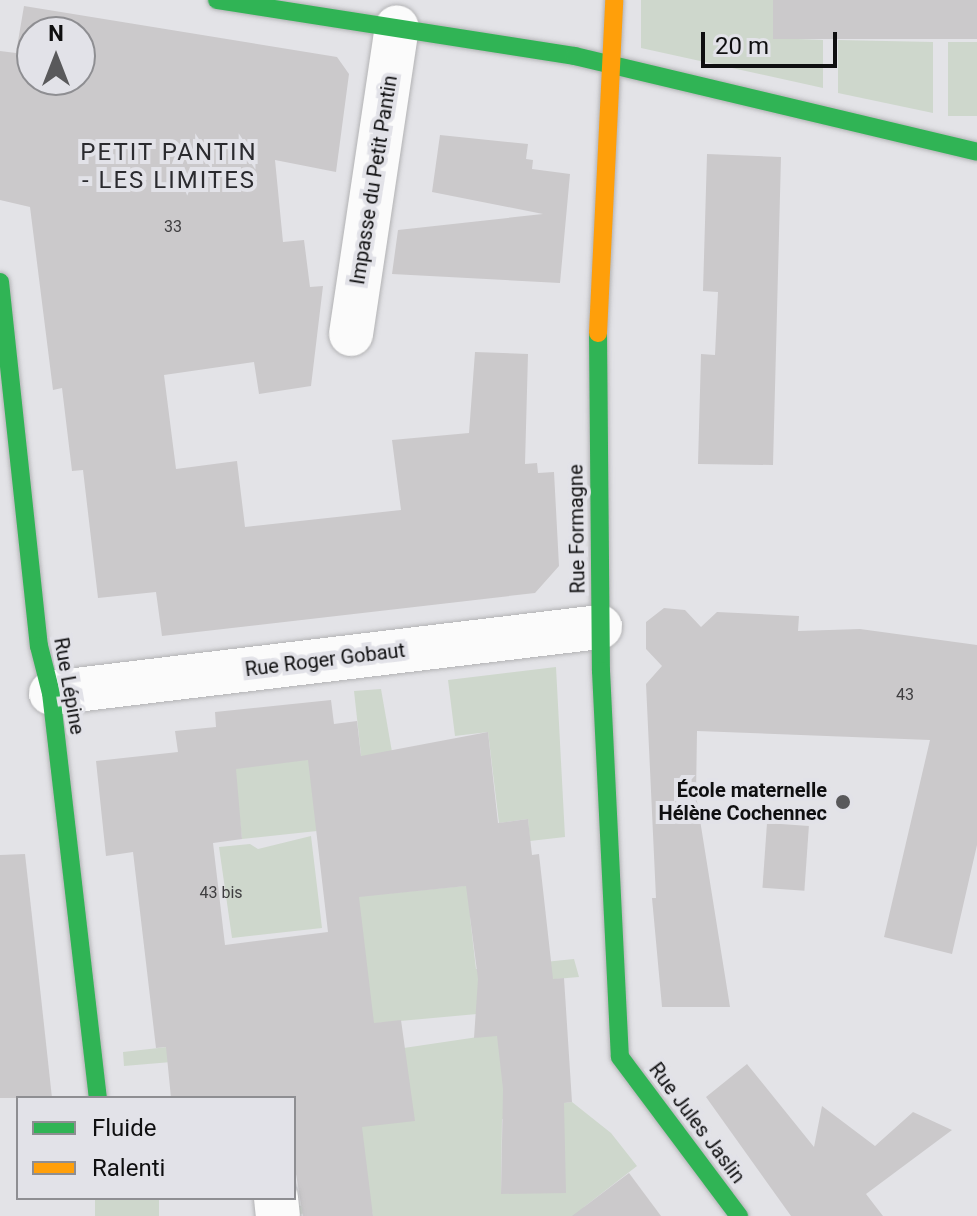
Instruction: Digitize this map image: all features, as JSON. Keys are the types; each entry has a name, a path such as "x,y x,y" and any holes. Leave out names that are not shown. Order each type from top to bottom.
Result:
{"street":[{"path":"217,0 608,63 977,152"},
{"name":"Rue Formagne","path":"614,0 608,63 596,420 600,627 620,1057"},
{"name":"Impasse du Petit Pantin","path":"351,334 397,27"},
{"name":"Rue Lépine","path":"0,282 39,646 51,693 98,1096"},
{"name":"Rue Roger Gobaut","path":"51,693 600,627"},
{"name":"Rue Jules Jaslin","path":"620,1057 739,1216"}],"shaded area":[{"path":"641,0 773,0 773,38 823,40 823,88 641,48"},
{"path":"838,40 933,42 933,113 838,93"},
{"path":"948,42 977,42 977,116 948,116"},
{"path":"556,667 565,837 530,841 528,819 499,823 488,732 455,736 448,680"},
{"path":"381,689 392,752 362,764 354,691"},
{"path":"307,743 317,831 242,839 234,769"},
{"path":"311,836 322,928 232,938 219,847 250,844 258,849"},
{"path":"474,885 502,912 470,917 476,969 574,959 579,977 544,980 477,1014 367,1024 342,898"},
{"path":"512,1032 506,1109 572,1102 611,1133 637,1166 584,1207 590,1216 373,1216 371,1206 300,1214 299,1206 370,1196 312,1173 296,1175 296,1133 344,1079 207,1059 124,1066 123,1052 265,1036 343,1057","holes":["502,1119 564,1119 501,1193"]},
{"path":"95,1200 159,1200 159,1216 95,1216"}],"building":[{"path":"773,0 977,0 977,39 773,39"},
{"path":"24,6 85,16 22,16"},
{"path":"96,18 337,57 349,74 336,172 275,160 283,242 304,240 310,287 323,286 311,386 259,394 254,362 164,375 176,469 237,461 245,527 401,510 392,440 469,433 475,352 528,354 525,464 537,463 538,473 554,472 559,566 535,593 162,636 156,592 98,598 83,470 72,471 62,388 53,390 30,207 0,200 0,51 16,53 16,96 96,96"},
{"path":"440,135 528,144 526,159 533,160 532,169 570,174 560,283 392,274 398,230 543,214 432,192"},
{"path":"707,154 781,157 773,465 698,464 701,354 715,355 718,292 703,291"},
{"path":"664,608 685,610 701,627 717,612 799,616 798,631 860,629 977,645 977,845 952,954 884,937 930,740 697,731 696,795 730,1007 662,1007 652,898 656,898 646,684 662,666 646,649 646,622"},
{"path":"331,700 334,724 357,721 361,756 488,732 498,823 528,819 532,855 539,854 553,979 564,978 572,1102 564,1103 566,1193 501,1194 503,1089 497,1036 474,1038 478,979 466,886 359,897 374,1023 401,1020 415,1121 362,1127 373,1216 303,1216 296,1174 296,1096 171,1096 166,1047 156,1048 133,852 106,856 96,761 178,752 175,731 216,727 215,712","holes":["308,760 328,932 225,945 213,843 242,839 236,769"]},
{"path":"767,823 809,826 804,891 762,888"},
{"path":"25,854 52,1096 0,1098 0,855"},
{"path":"747,1064 814,1147 822,1106 875,1146 913,1112 952,1130 866,1194 883,1216 791,1216 706,1097"},
{"path":"629,1173 661,1216 572,1216"}],"traffic: fast":[{"path":"217,0 575,56 977,152"},
{"path":"0,282 39,646 51,693 98,1096"},
{"path":"598,333 601,671 620,1057 739,1216"}],"traffic: slow":[{"path":"598,333 614,0"}],"place":[{"name":"École maternelle Hélène Cochennec","path":"843,802"}],"district":[{"name":"PETIT PANTIN - LES LIMITES","path":"169,167"}]}
